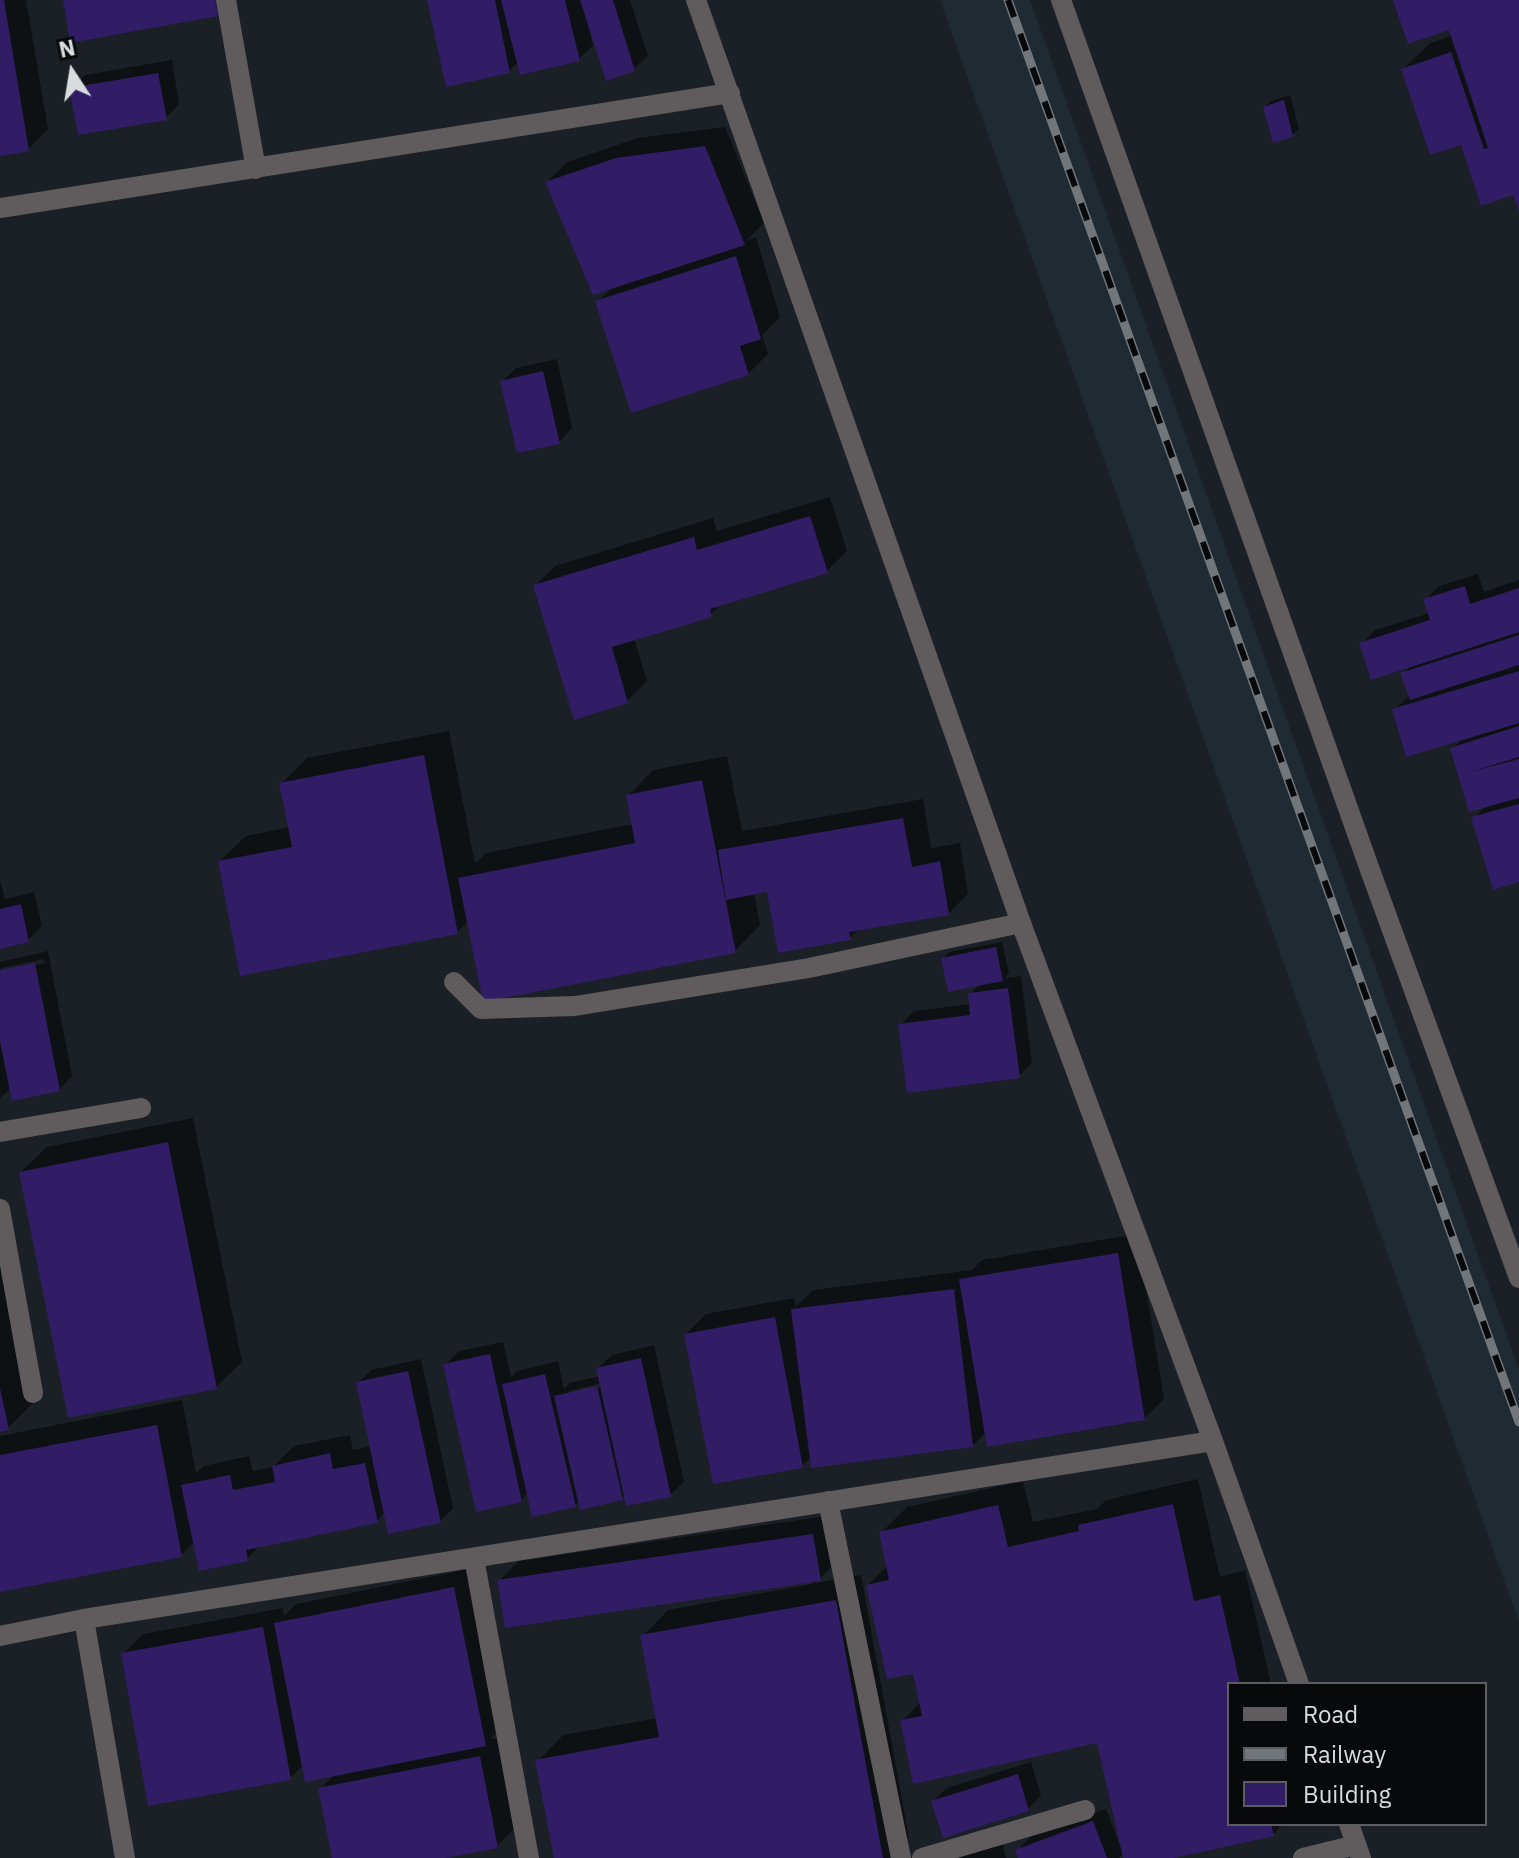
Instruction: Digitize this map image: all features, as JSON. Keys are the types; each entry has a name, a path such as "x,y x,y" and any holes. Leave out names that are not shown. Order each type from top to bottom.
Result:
{"street":[{"path":"226,0 256,169"},
{"path":"696,0 1021,923 1213,1441 1298,1682"},
{"path":"1061,0 1359,840 1519,1278"},
{"path":"0,208 730,93"},
{"path":"454,982 481,1009 575,1006 809,968 1021,923"},
{"path":"0,1132 141,1108"},
{"path":"0,1209 33,1393"},
{"path":"0,1636 84,1619 1213,1441"},
{"path":"828,1501 901,1858"},
{"path":"474,1558 529,1858"},
{"path":"84,1619 125,1858"},
{"path":"922,1858 1085,1810"},
{"path":"1303,1858 1358,1851 1350,1826"}],"shaded area":[{"path":"940,0 1030,0 1519,1370 1519,1622"}],"building":[{"path":"0,0 4,0 29,151 0,156"},
{"path":"63,0 215,0 218,16 70,43"},
{"path":"427,0 495,0 510,73 446,87"},
{"path":"501,0 565,0 580,61 520,75"},
{"path":"580,0 613,0 635,71 606,81"},
{"path":"1393,0 1519,0 1519,211 1513,195 1481,206 1461,145 1430,155 1401,69 1451,52 1484,149 1488,148 1449,30 1408,44"},
{"path":"158,73 167,120 78,135 69,88"},
{"path":"1284,100 1293,137 1273,143 1263,107"},
{"path":"705,146 745,245 593,295 545,182 616,158"},
{"path":"736,256 761,339 740,346 749,375 631,413 595,301"},
{"path":"543,371 560,444 517,453 500,381"},
{"path":"810,516 828,573 710,609 712,617 612,647 628,703 574,720 533,585 694,537 697,550"},
{"path":"1465,586 1470,604 1519,588 1519,632 1371,680 1359,643 1430,620 1423,599"},
{"path":"1519,635 1519,665 1410,700 1400,673"},
{"path":"1519,671 1519,723 1406,757 1392,709"},
{"path":"1519,726 1519,757 1470,772 1519,759 1519,798 1469,812 1450,748"},
{"path":"424,755 458,934 240,976 218,861 292,847 279,783"},
{"path":"702,780 736,953 483,1002 458,878 635,843 626,795"},
{"path":"1519,804 1519,882 1493,890 1471,817"},
{"path":"903,818 912,867 940,861 949,915 849,932 851,940 778,953 767,892 726,900 718,850"},
{"path":"21,904 29,942 0,949 0,909"},
{"path":"996,947 1003,981 948,992 941,958"},
{"path":"35,963 60,1091 12,1101 0,1041 0,970"},
{"path":"1008,988 1020,1078 907,1093 898,1024 970,1015 968,993"},
{"path":"168,1142 217,1389 68,1418 19,1172"},
{"path":"1118,1253 1145,1420 987,1447 959,1279"},
{"path":"954,1289 973,1447 811,1468 791,1309"},
{"path":"775,1317 803,1468 713,1484 684,1334"},
{"path":"490,1354 522,1502 476,1512 443,1364"},
{"path":"641,1358 671,1497 626,1506 596,1368"},
{"path":"408,1371 441,1523 388,1534 356,1382"},
{"path":"545,1374 576,1507 532,1517 502,1384"},
{"path":"597,1386 623,1500 580,1510 554,1396"},
{"path":"0,1388 9,1430 0,1432"},
{"path":"157,1425 182,1557 0,1592 0,1455"},
{"path":"330,1453 333,1469 365,1463 378,1523 246,1550 248,1561 199,1571 181,1485 230,1475 233,1490 275,1482 272,1466"},
{"path":"1173,1504 1194,1601 1220,1595 1240,1682 1227,1682 1227,1826 1272,1826 1274,1836 1174,1858 1123,1858 1097,1743 913,1784 900,1720 922,1716 913,1674 887,1679 866,1585 889,1580 879,1532 998,1505 1008,1547 1079,1531 1078,1525"},
{"path":"813,1534 821,1581 505,1628 497,1580"},
{"path":"454,1587 486,1746 305,1782 274,1623"},
{"path":"836,1600 883,1858 554,1858 535,1760 659,1737 640,1635"},
{"path":"263,1627 291,1780 148,1806 121,1653"},
{"path":"480,1756 498,1848 446,1858 332,1858 318,1788"},
{"path":"1018,1774 1029,1811 943,1838 931,1801"},
{"path":"1093,1821 1107,1858 1018,1858 1015,1850"}],"railway":[{"path":"1008,0 1519,1422"}]}
